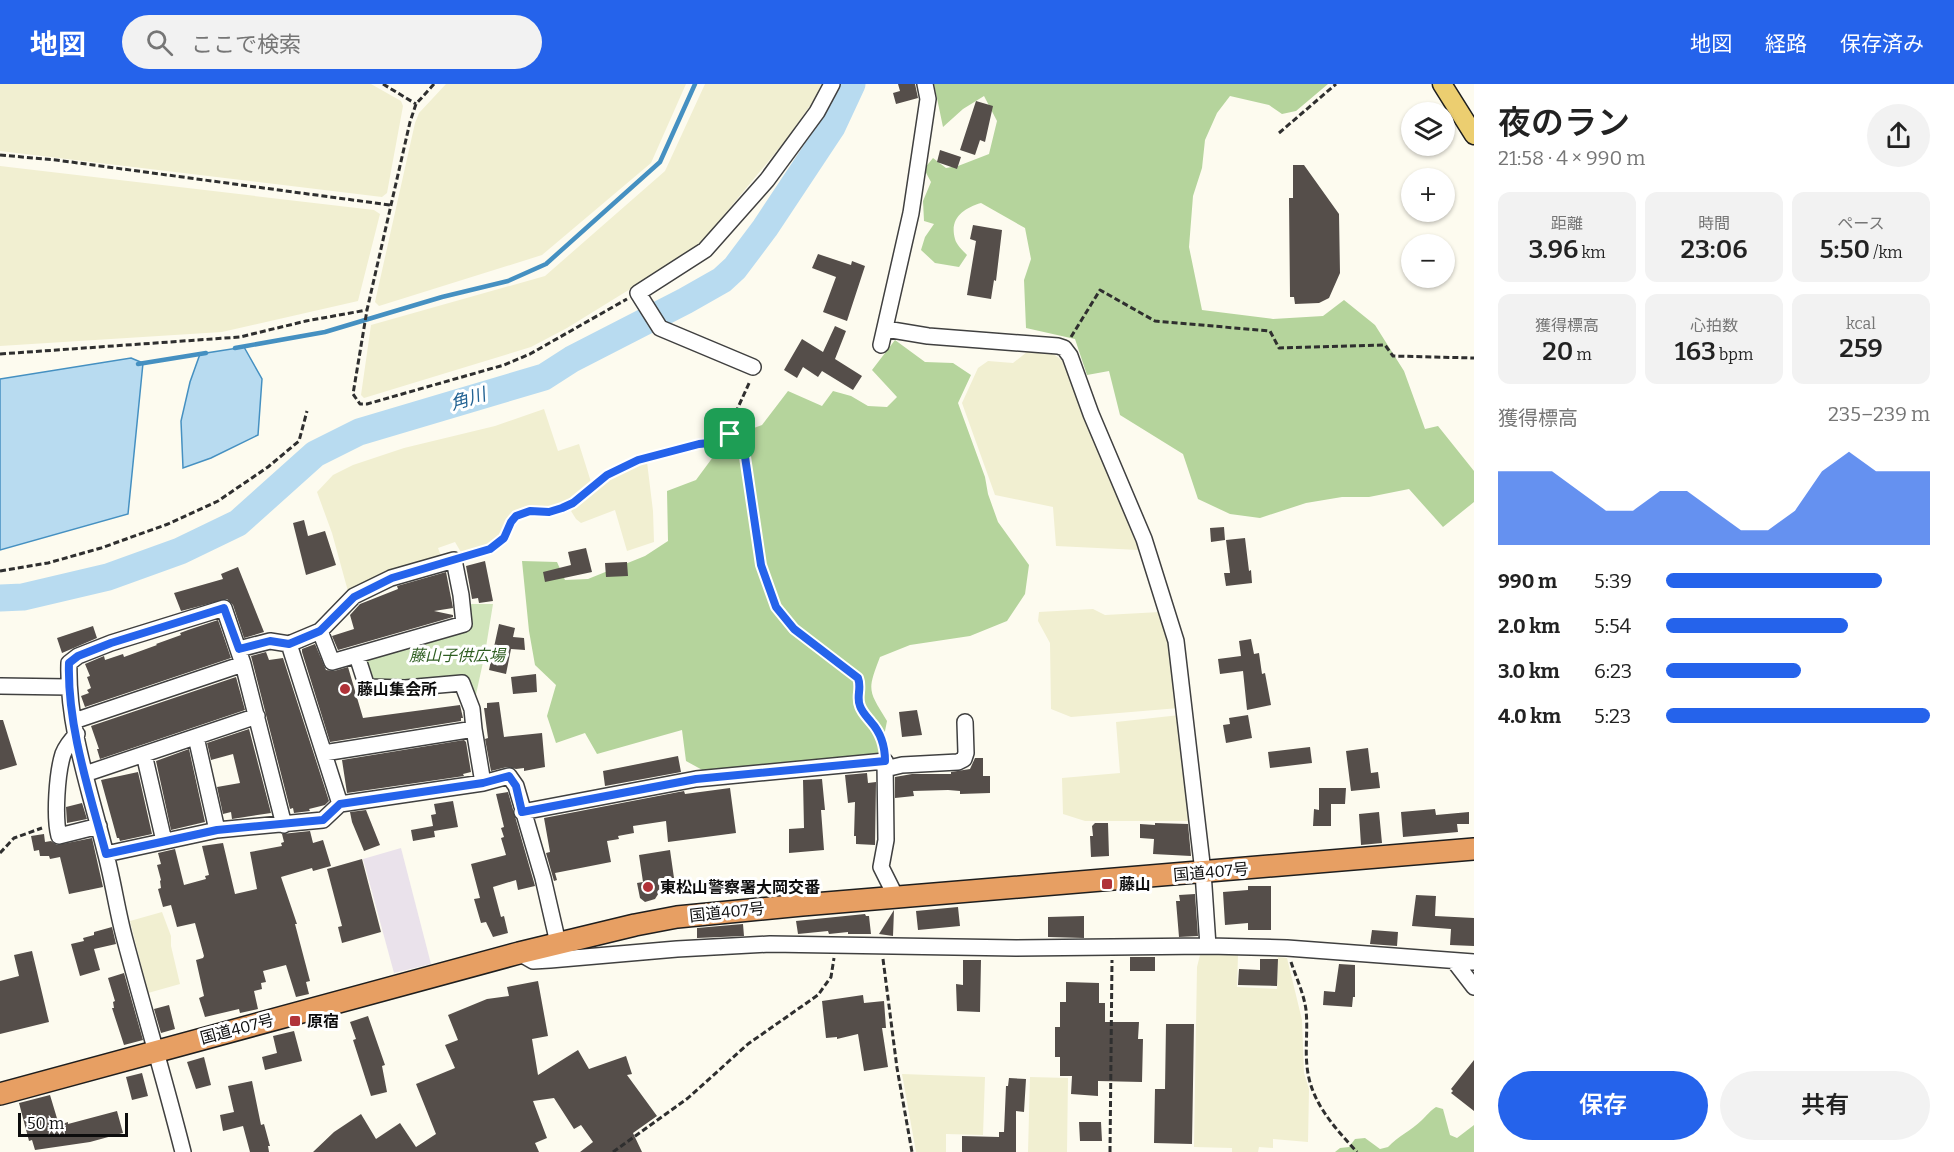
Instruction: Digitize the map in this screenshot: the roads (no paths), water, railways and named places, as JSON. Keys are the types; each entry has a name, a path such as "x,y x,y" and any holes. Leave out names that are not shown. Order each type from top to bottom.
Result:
{"highway":[{"name":"国道407号","path":"0,1094 519,953 677,917 1474,849"}],"main road":[{"path":"1446,86 1474,135"}],"street":[{"path":"753,367 660,328 638,293 705,250 767,180 817,112 832,84"},
{"path":"881,345 911,213 928,99 925,84"},
{"path":"886,329 928,336 1064,348 1070,356 1091,414 1144,538 1176,641 1203,872 1208,946"},
{"path":"239,649 270,641 289,644 320,631 354,597 392,578 454,560 464,624 333,662 320,631"},
{"path":"183,1152 157,1051 124,939 106,854 85,774 68,687 69,663 78,656 111,643 224,608 239,649 284,825"},
{"path":"289,644 340,804"},
{"path":"357,656 367,687 405,688 462,683 472,709 483,783"},
{"path":"99,826 59,836 56,823 63,755 75,727 243,664"},
{"path":"0,686 68,687"},
{"path":"85,774 257,716"},
{"path":"522,812 696,779 958,762 964,759 966,753 965,722"},
{"path":"324,753 474,729"},
{"path":"196,737 217,830"},
{"path":"144,754 164,841"},
{"path":"885,765 886,840 881,867 896,897"},
{"path":"106,854 217,830 323,820 340,804 483,783 509,776 516,786 543,878 558,943"},
{"path":"519,953 533,960 550,960 770,944 1016,948 1208,946 1287,948 1474,962"},
{"path":"1454,961 1474,987"}],"water":[{"path":"244,347 262,379 258,435 211,458 183,468 181,421 190,382 200,354"},
{"path":"131,358 143,363 128,514 0,550 0,379"}],"waterway":[{"path":"235,348 325,332 442,297 508,281 546,264 660,162 695,84"},
{"name":"角川","path":"0,598 23,597 108,577 180,551 238,523 315,454 359,432 544,377 572,359 722,280 735,268 765,228 832,127 852,84"},
{"path":"138,364 206,353"}],"place":[{"name":"藤山集会所","path":"345,689"},
{"name":"藤山","path":"1107,884"},
{"name":"東松山警察署大岡交番","path":"648,887"},
{"name":"原宿","path":"295,1021"}],"park label":[{"name":"藤山子供広場","path":"457,655"}]}
